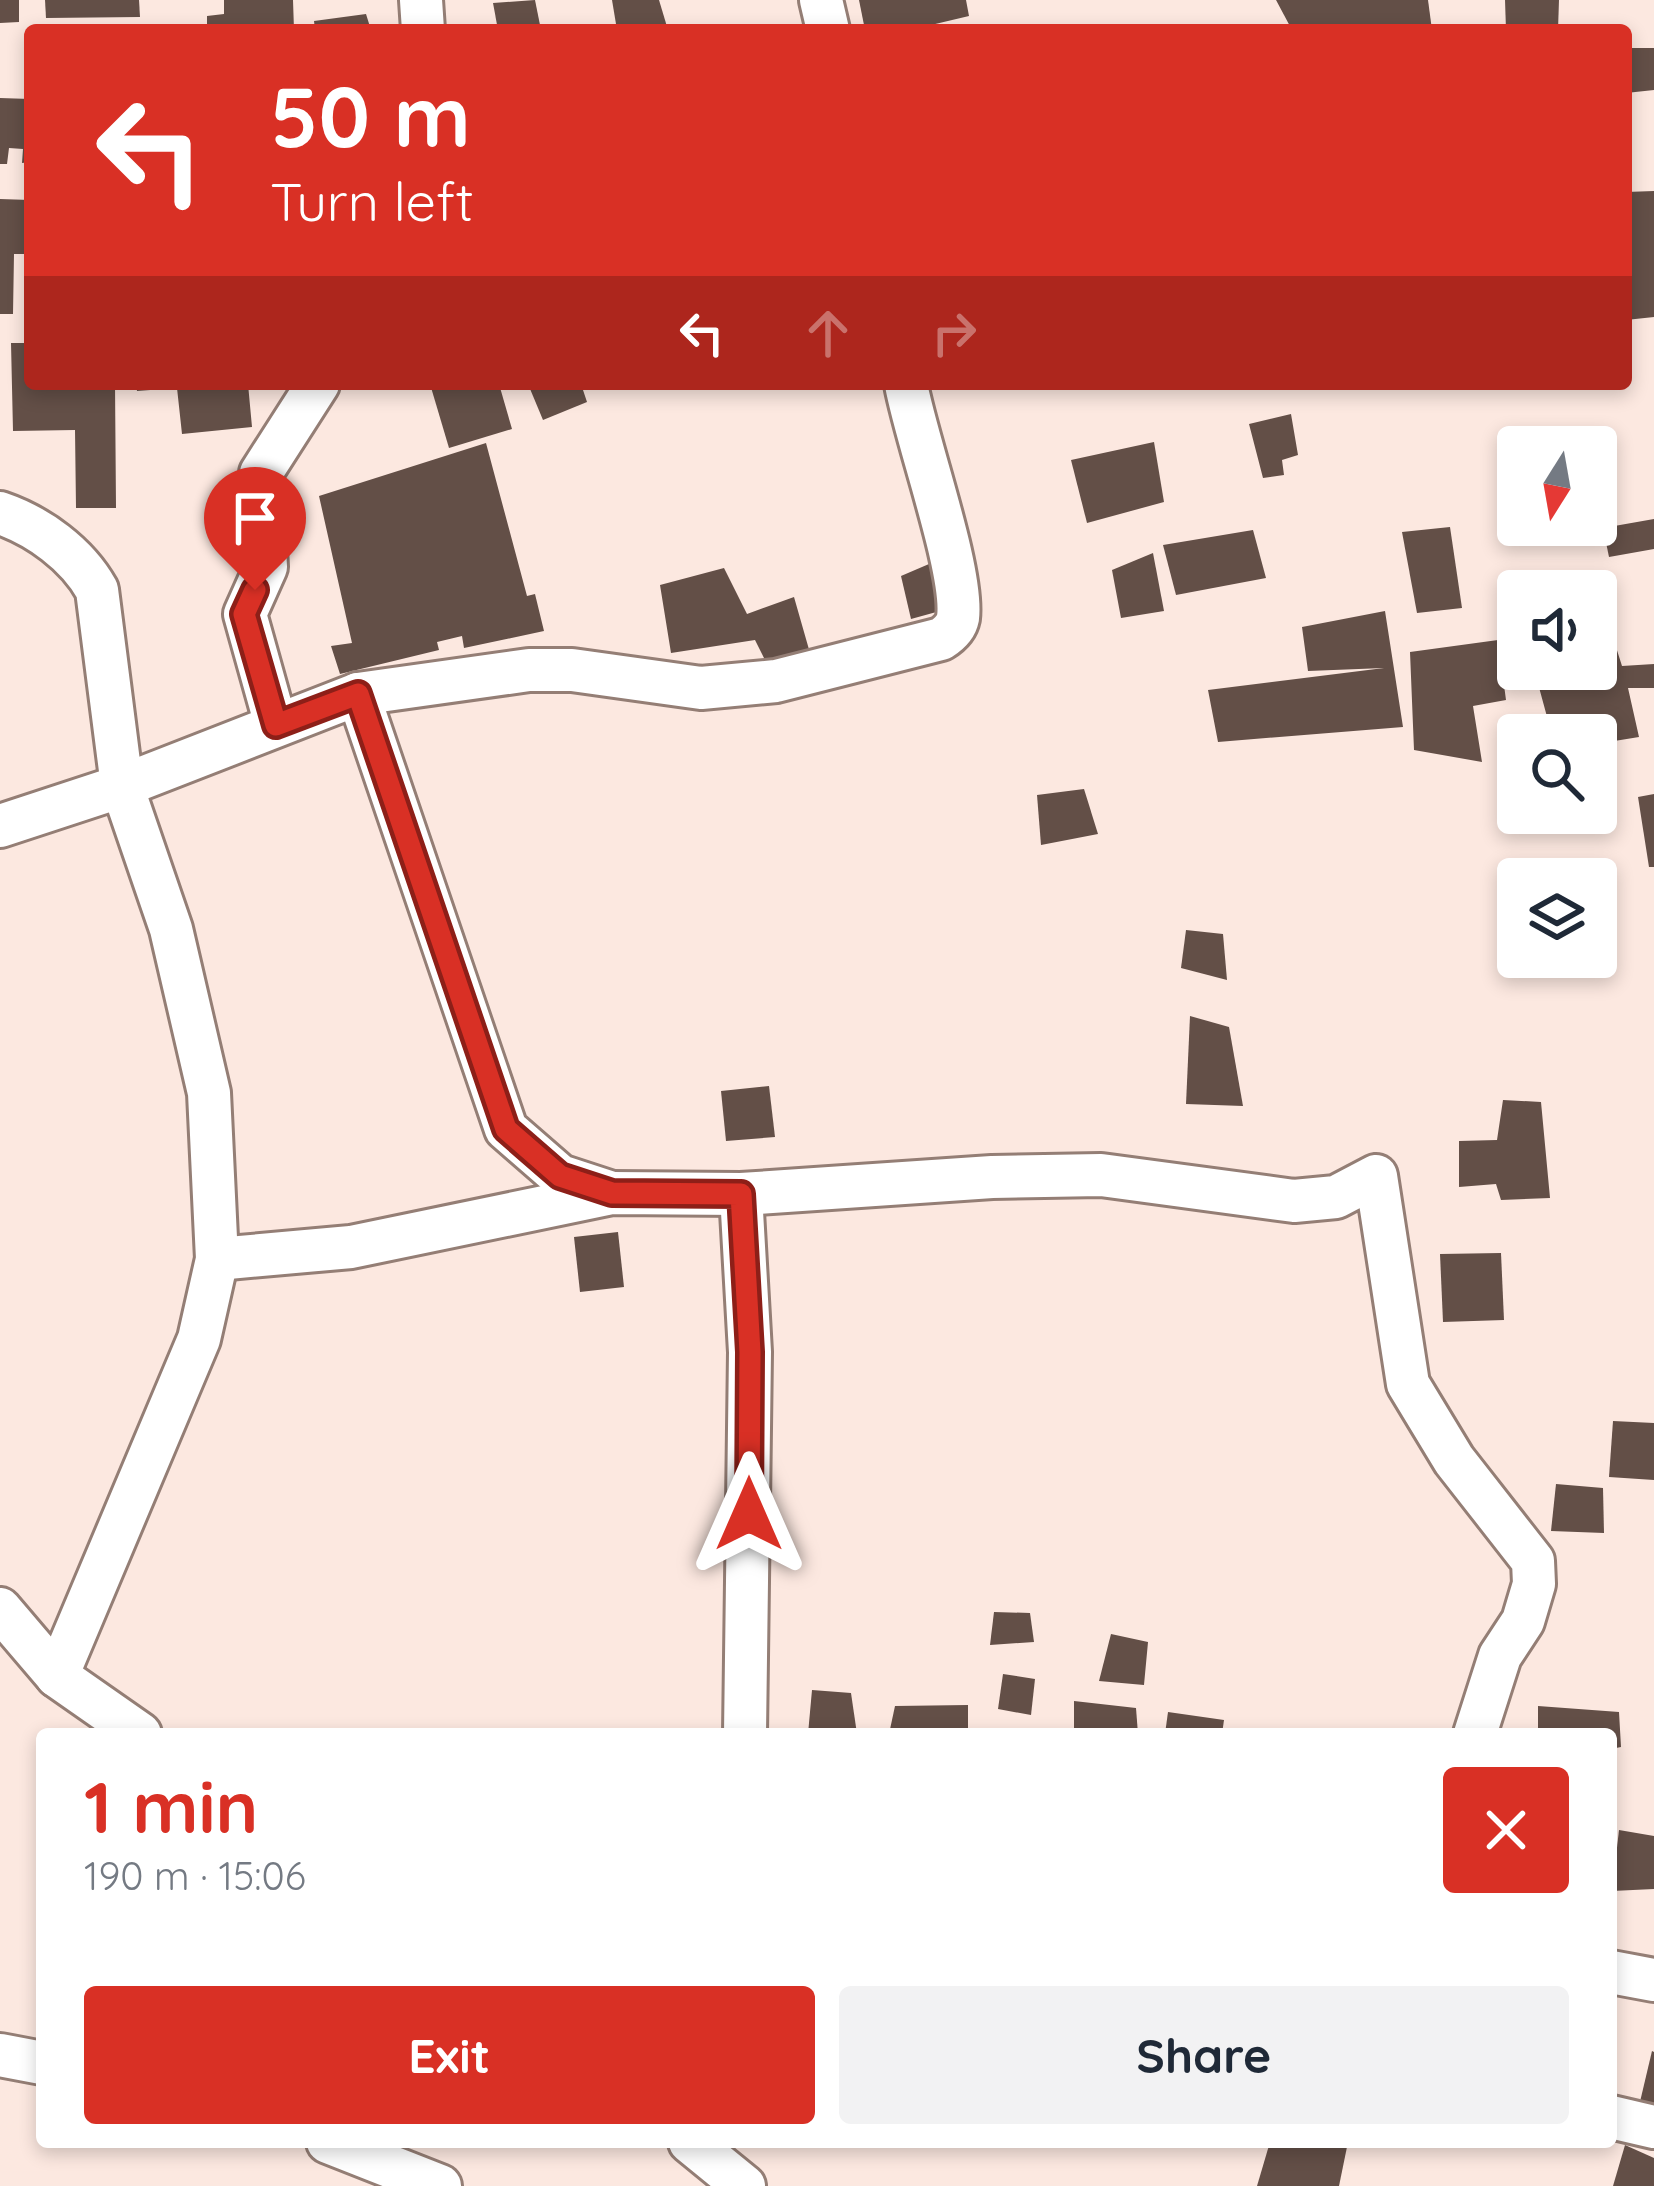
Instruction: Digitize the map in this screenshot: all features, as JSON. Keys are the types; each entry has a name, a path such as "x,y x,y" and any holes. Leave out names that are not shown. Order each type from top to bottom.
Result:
{"street":[{"path":"276,725 244,614 266,567 261,473 314,390"},
{"path":"0,826 122,786 358,694 529,670 572,670 700,688 776,680 941,639 952,632 958,618 953,574 907,390"},
{"path":"0,513 28,523 78,564 97,590 122,786 170,929 209,1093 217,1259 200,1339 57,1676"},
{"path":"358,694 506,1129 560,1176 612,1193"},
{"path":"217,1259 351,1247 612,1193 741,1194 992,1177 1101,1175 1294,1201 1336,1197 1376,1175 1408,1384 1454,1460 1533,1561 1534,1584 1523,1621 1500,1656 1477,1728"},
{"path":"741,1194 750,1352 745,1728"},
{"path":"0,1609 57,1676 131,1728"},
{"path":"1617,1973 1654,1980"},
{"path":"0,2055 36,2062"},
{"path":"1617,2118 1654,2127"},
{"path":"343,2148 440,2186"},
{"path":"697,2148 744,2186"}],"building":[{"path":"0,0 19,0 19,22 0,23"},
{"path":"45,0 139,0 140,17 46,18"},
{"path":"224,0 293,0 294,24 207,24 207,16 224,14"},
{"path":"535,0 540,24 497,24 493,3"},
{"path":"612,0 659,0 666,24 616,24"},
{"path":"859,0 966,0 969,16 935,24 864,24"},
{"path":"1276,0 1428,0 1431,24 1289,24"},
{"path":"1505,0 1559,0 1558,24 1506,24"},
{"path":"366,14 369,24 314,24"},
{"path":"1632,48 1654,48 1654,90 1632,92"},
{"path":"0,98 24,99 24,163 23,149 9,148 7,164 0,164"},
{"path":"1654,191 1654,317 1632,319 1632,192"},
{"path":"0,199 24,200 24,254 14,254 13,314 0,314"},
{"path":"11,343 24,343 24,390 115,390 116,508 76,508 75,430 13,431"},
{"path":"177,390 249,390 252,427 182,434"},
{"path":"432,390 501,390 512,429 449,448"},
{"path":"530,390 583,390 587,402 543,420"},
{"path":"1291,414 1298,455 1282,460 1284,475 1263,478 1249,424"},
{"path":"1154,442 1164,502 1087,523 1071,460"},
{"path":"486,443 527,596 535,594 544,631 464,648 462,636 437,642 439,650 340,674 331,646 352,643 319,496"},
{"path":"1654,519 1654,549 1609,557 1607,546 1617,546 1617,526"},
{"path":"1450,527 1462,608 1417,613 1402,532"},
{"path":"1253,530 1266,578 1176,595 1163,545"},
{"path":"1153,553 1164,611 1121,618 1112,570"},
{"path":"929,564 940,611 911,619 901,576"},
{"path":"724,568 747,614 794,597 810,653 769,668 755,640 671,653 660,585"},
{"path":"1385,611 1403,727 1218,742 1208,690 1384,668 1308,671 1302,627"},
{"path":"1497,640 1497,690 1505,690 1506,700 1473,706 1482,762 1414,750 1410,652"},
{"path":"1617,650 1622,666 1654,664 1654,688 1628,688 1639,737 1617,741 1617,714 1546,714 1540,690 1617,690"},
{"path":"1084,789 1098,834 1041,845 1037,795"},
{"path":"1654,794 1654,867 1649,867 1638,797"},
{"path":"1186,930 1223,934 1227,980 1181,968"},
{"path":"1190,1016 1229,1027 1243,1106 1186,1104"},
{"path":"769,1086 775,1137 726,1141 721,1091"},
{"path":"1503,1100 1541,1102 1550,1198 1501,1200 1496,1184 1459,1187 1459,1141 1497,1140"},
{"path":"618,1232 624,1287 580,1292 574,1237"},
{"path":"1501,1253 1504,1320 1443,1322 1440,1254"},
{"path":"1613,1421 1654,1423 1654,1480 1609,1477"},
{"path":"1556,1484 1603,1488 1604,1533 1551,1531"},
{"path":"994,1612 1030,1613 1034,1642 990,1645"},
{"path":"1111,1634 1148,1642 1144,1685 1099,1681"},
{"path":"1003,1674 1035,1679 1031,1715 998,1709"},
{"path":"812,1690 851,1693 856,1728 809,1728"},
{"path":"1074,1701 1136,1708 1138,1728 1074,1728"},
{"path":"968,1705 968,1728 890,1728 895,1706"},
{"path":"1538,1706 1619,1712 1621,1747 1617,1748 1617,1728 1538,1728"},
{"path":"1168,1712 1224,1720 1223,1728 1166,1728"},
{"path":"1619,1830 1654,1836 1654,1889 1617,1891"},
{"path":"1654,2052 1654,2110 1639,2106"},
{"path":"1625,2145 1654,2158 1654,2186 1613,2186"},
{"path":"1268,2148 1347,2148 1339,2186 1257,2186"}],"route":[{"path":"255,590 244,614 276,725 358,694 506,1129 560,1176 612,1193 741,1194 750,1352 749,1514"}]}
